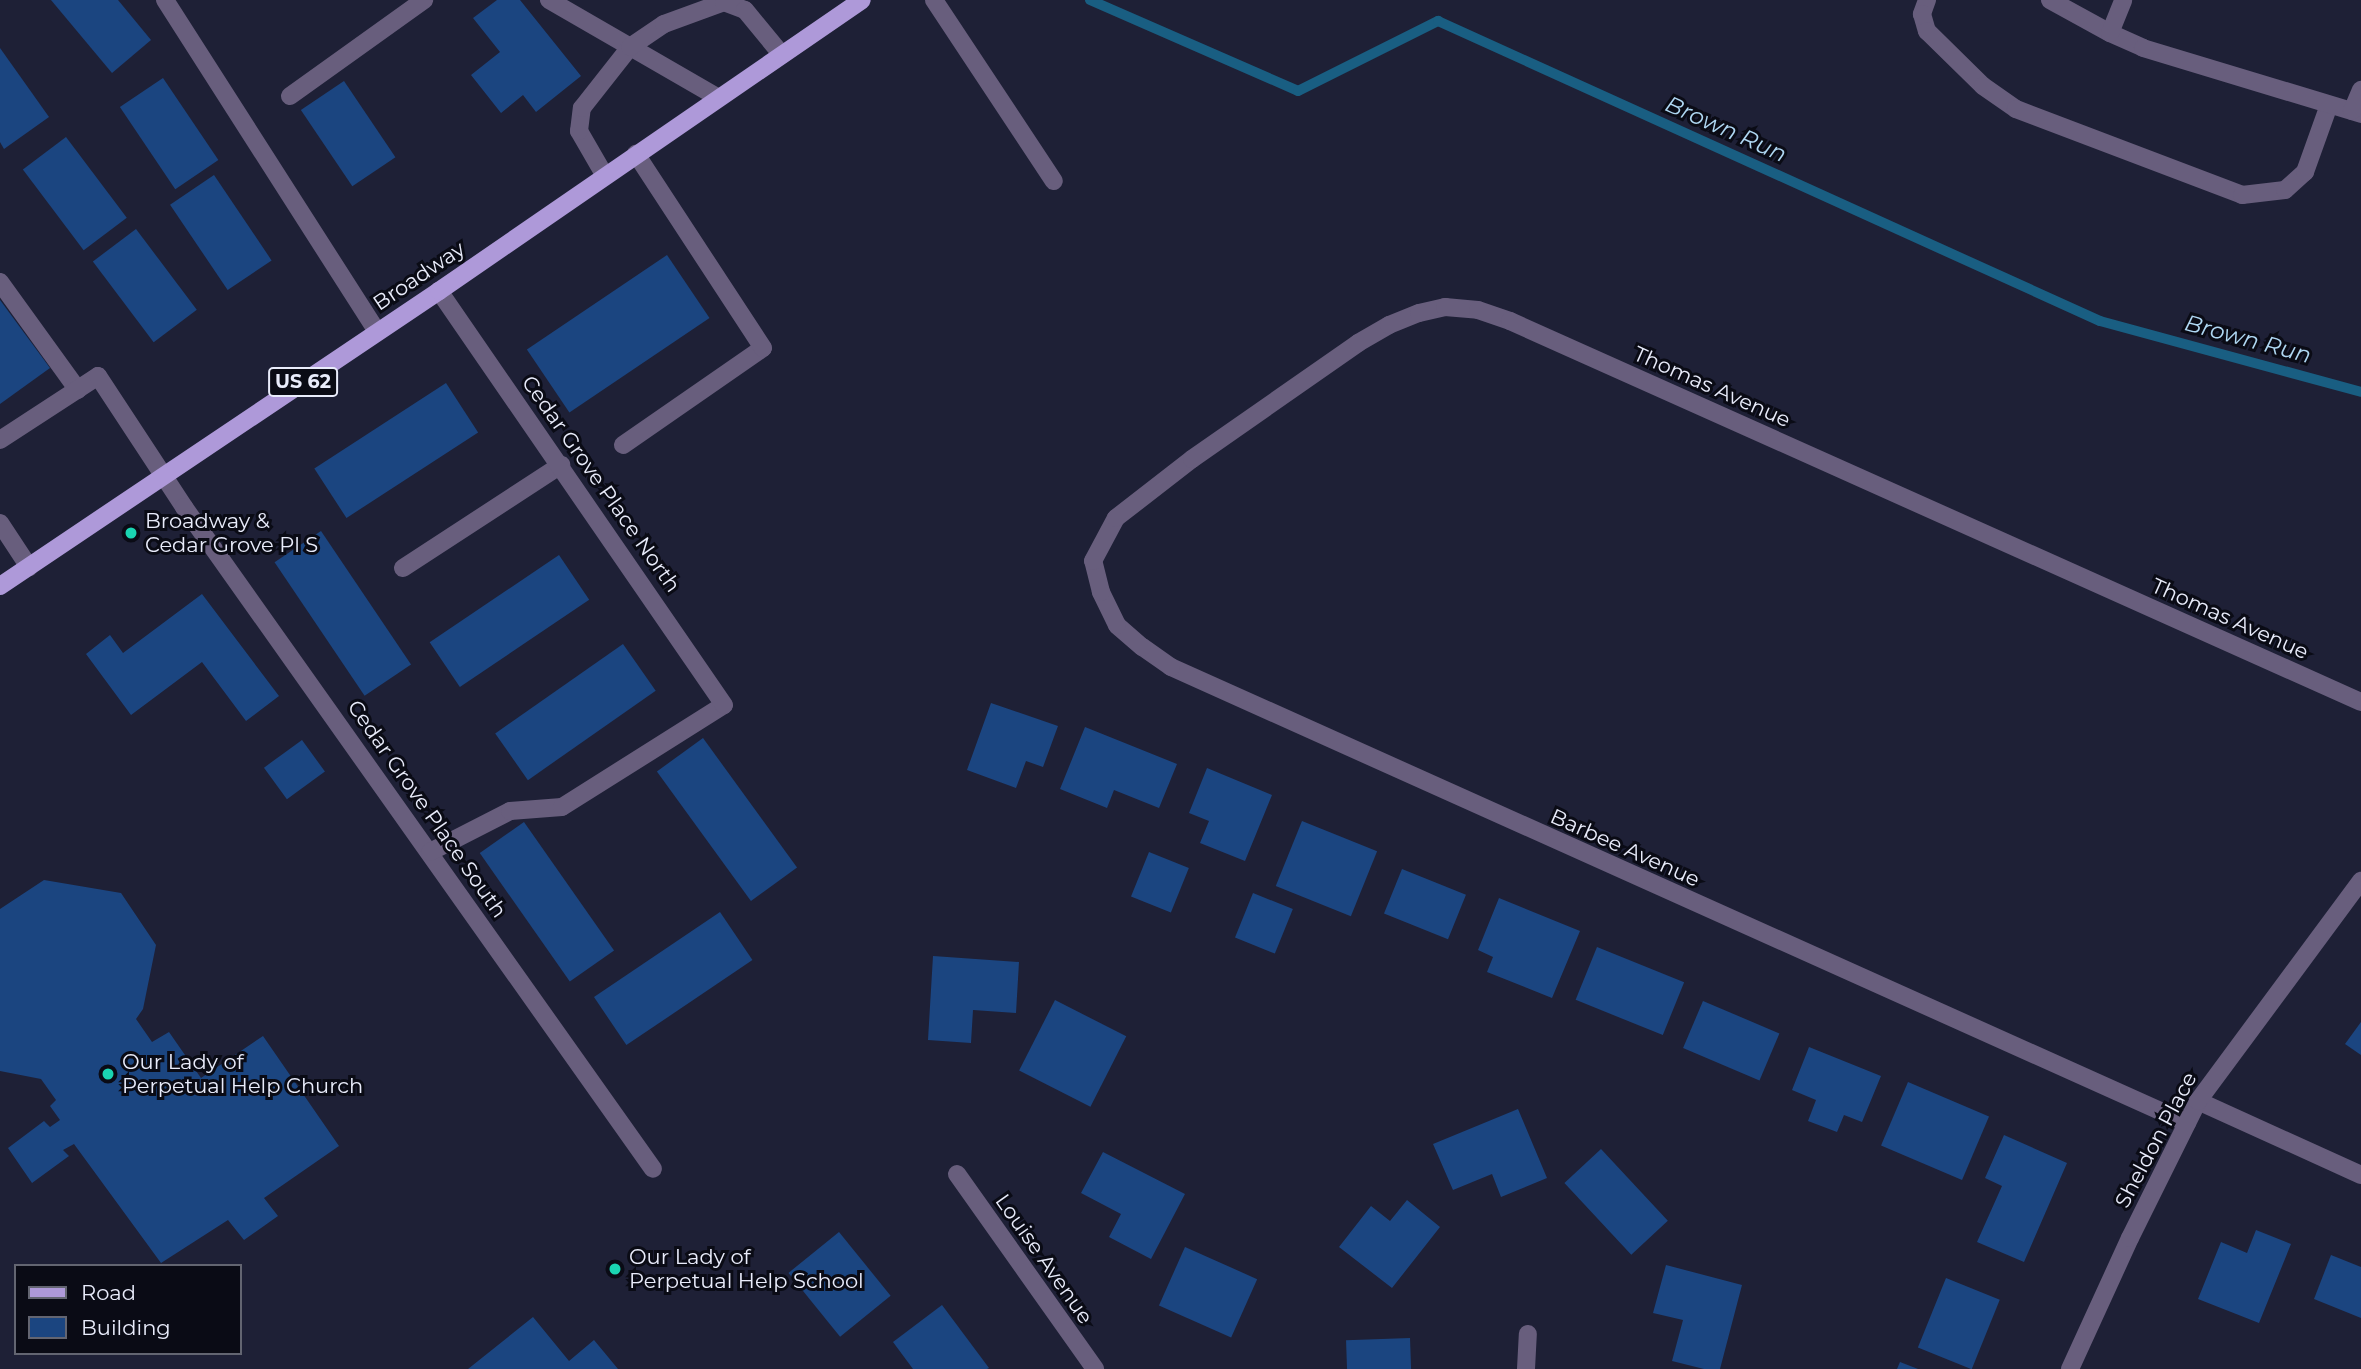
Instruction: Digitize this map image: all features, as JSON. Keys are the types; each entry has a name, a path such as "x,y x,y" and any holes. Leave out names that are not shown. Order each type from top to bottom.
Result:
{"main road":[{"name":"Broadway","path":"0,586 439,291 862,0"}],"street":[{"path":"165,0 377,332"},
{"path":"290,96 425,0"},
{"path":"549,0 719,98"},
{"path":"934,0 1054,181"},
{"path":"1927,0 1922,14 1927,31 1983,86 2016,109 2242,195 2285,190 2305,172 2329,105"},
{"path":"2050,0 2143,48 2357,113 2361,90"},
{"path":"2110,33 2123,0"},
{"path":"605,176 579,131 582,108 630,47 664,24 724,2 745,10 782,55"},
{"path":"623,445 763,348 636,154"},
{"path":"0,282 78,390 0,440"},
{"name":"Cedar Grove Place North","path":"430,852 510,811 562,807 724,705 439,291"},
{"name":"Thomas Avenue","path":"1093,561 1116,518 1192,460 1358,343 1389,325 1419,313 1445,307 1478,310 1520,326 2361,702"},
{"name":"Cedar Grove Place South","path":"78,390 98,376 165,474 184,507 653,1169"},
{"path":"403,568 561,466"},
{"path":"0,523 29,566"},
{"name":"Barbee Avenue","path":"1093,561 1101,592 1117,625 1171,667 2187,1123"},
{"name":"Sheldon Place","path":"2070,1369 2130,1238 2198,1101 2361,881"},
{"path":"2198,1101 2361,1175"},
{"name":"Louise Avenue","path":"957,1174 1095,1369"},
{"path":"1526,1369 1528,1334"}],"building":[{"path":"51,0 118,0 151,40 112,73"},
{"path":"497,0 520,0 581,76 536,112 523,95 501,113 471,75 500,52 473,18"},
{"path":"0,48 49,117 4,149 0,142"},
{"path":"163,78 218,160 175,189 120,107"},
{"path":"344,81 395,157 352,186 301,110"},
{"path":"66,137 127,218 84,250 23,169"},
{"path":"214,175 272,260 228,290 170,205"},
{"path":"136,229 197,310 154,342 93,261"},
{"path":"667,255 709,318 569,413 527,350"},
{"path":"0,300 50,368 0,404"},
{"path":"446,383 478,432 346,518 314,469"},
{"path":"321,531 411,664 365,696 275,562"},
{"path":"559,555 589,600 460,687 430,642"},
{"path":"202,594 279,696 246,721 202,662 131,715 86,654 110,635 123,653"},
{"path":"623,644 656,691 528,780 495,733"},
{"path":"991,703 1058,726 1043,767 1026,761 1016,788 967,770"},
{"path":"1085,727 1177,764 1159,808 1114,790 1107,808 1060,789"},
{"path":"703,738 797,867 751,901 657,772"},
{"path":"302,740 325,772 287,799 264,768"},
{"path":"1207,768 1272,795 1245,861 1200,843 1209,821 1189,813"},
{"path":"1302,821 1377,851 1351,916 1276,886"},
{"path":"524,822 614,951 570,982 480,853"},
{"path":"1149,852 1189,868 1171,913 1131,897"},
{"path":"1402,869 1466,895 1448,939 1384,914"},
{"name":"Our Lady of Perpetual Help Church","path":"44,880 121,893 156,945 143,1009 136,1019 152,1042 169,1032 201,1078 263,1036 339,1146 264,1198 278,1216 244,1240 228,1220 161,1263 74,1144 63,1150 69,1156 32,1183 8,1148 44,1121 50,1127 60,1120 50,1106 56,1100 41,1079 0,1071 0,909"},
{"path":"1253,893 1293,909 1275,954 1235,938"},
{"path":"1499,898 1580,931 1552,998 1487,972 1493,957 1478,950"},
{"path":"720,912 752,960 626,1045 594,997"},
{"path":"1597,947 1684,982 1663,1035 1576,1000"},
{"path":"933,956 1019,962 1016,1013 973,1010 971,1043 928,1040"},
{"path":"1055,1000 1126,1036 1090,1107 1019,1070"},
{"path":"1703,1001 1779,1033 1759,1080 1683,1048"},
{"path":"2361,1022 2361,1055 2345,1044"},
{"path":"1809,1047 1881,1076 1862,1122 1844,1115 1837,1132 1808,1121 1816,1100 1792,1090"},
{"path":"1908,1082 1989,1116 1962,1180 1881,1146"},
{"path":"1518,1109 1547,1178 1501,1197 1492,1174 1453,1190 1433,1144"},
{"path":"2004,1135 2067,1163 2024,1262 1977,1242 2002,1186 1985,1178"},
{"path":"1601,1149 1668,1221 1631,1255 1564,1183"},
{"path":"1103,1152 1185,1194 1151,1259 1109,1237 1121,1214 1081,1193"},
{"path":"1407,1200 1440,1227 1392,1288 1339,1247 1371,1206 1390,1221"},
{"path":"2256,1230 2291,1244 2259,1323 2198,1299 2221,1242 2247,1253"},
{"path":"839,1232 891,1296 840,1337 788,1273"},
{"path":"1185,1247 1257,1279 1231,1338 1159,1305"},
{"path":"2331,1255 2361,1267 2361,1318 2314,1299"},
{"path":"1666,1265 1742,1285 1720,1369 1704,1369 1672,1361 1683,1320 1653,1313"},
{"path":"1946,1278 2000,1300 1972,1369 1918,1348"},
{"path":"942,1305 989,1368 913,1369 893,1342"},
{"path":"533,1317 569,1361 594,1340 618,1369 468,1369"},
{"path":"1410,1338 1411,1369 1347,1369 1346,1340"},
{"path":"1900,1362 1918,1369 1897,1369"}],"waterway":[{"name":"Brown Run","path":"1090,0 1298,91 1438,21 2100,321 2361,392"}],"place":[{"name":"Broadway & Cedar Grove Pl S","path":"131,533"},
{"name":"Our Lady of Perpetual Help Church","path":"108,1074"},
{"name":"Our Lady of Perpetual Help School","path":"615,1269"}]}
